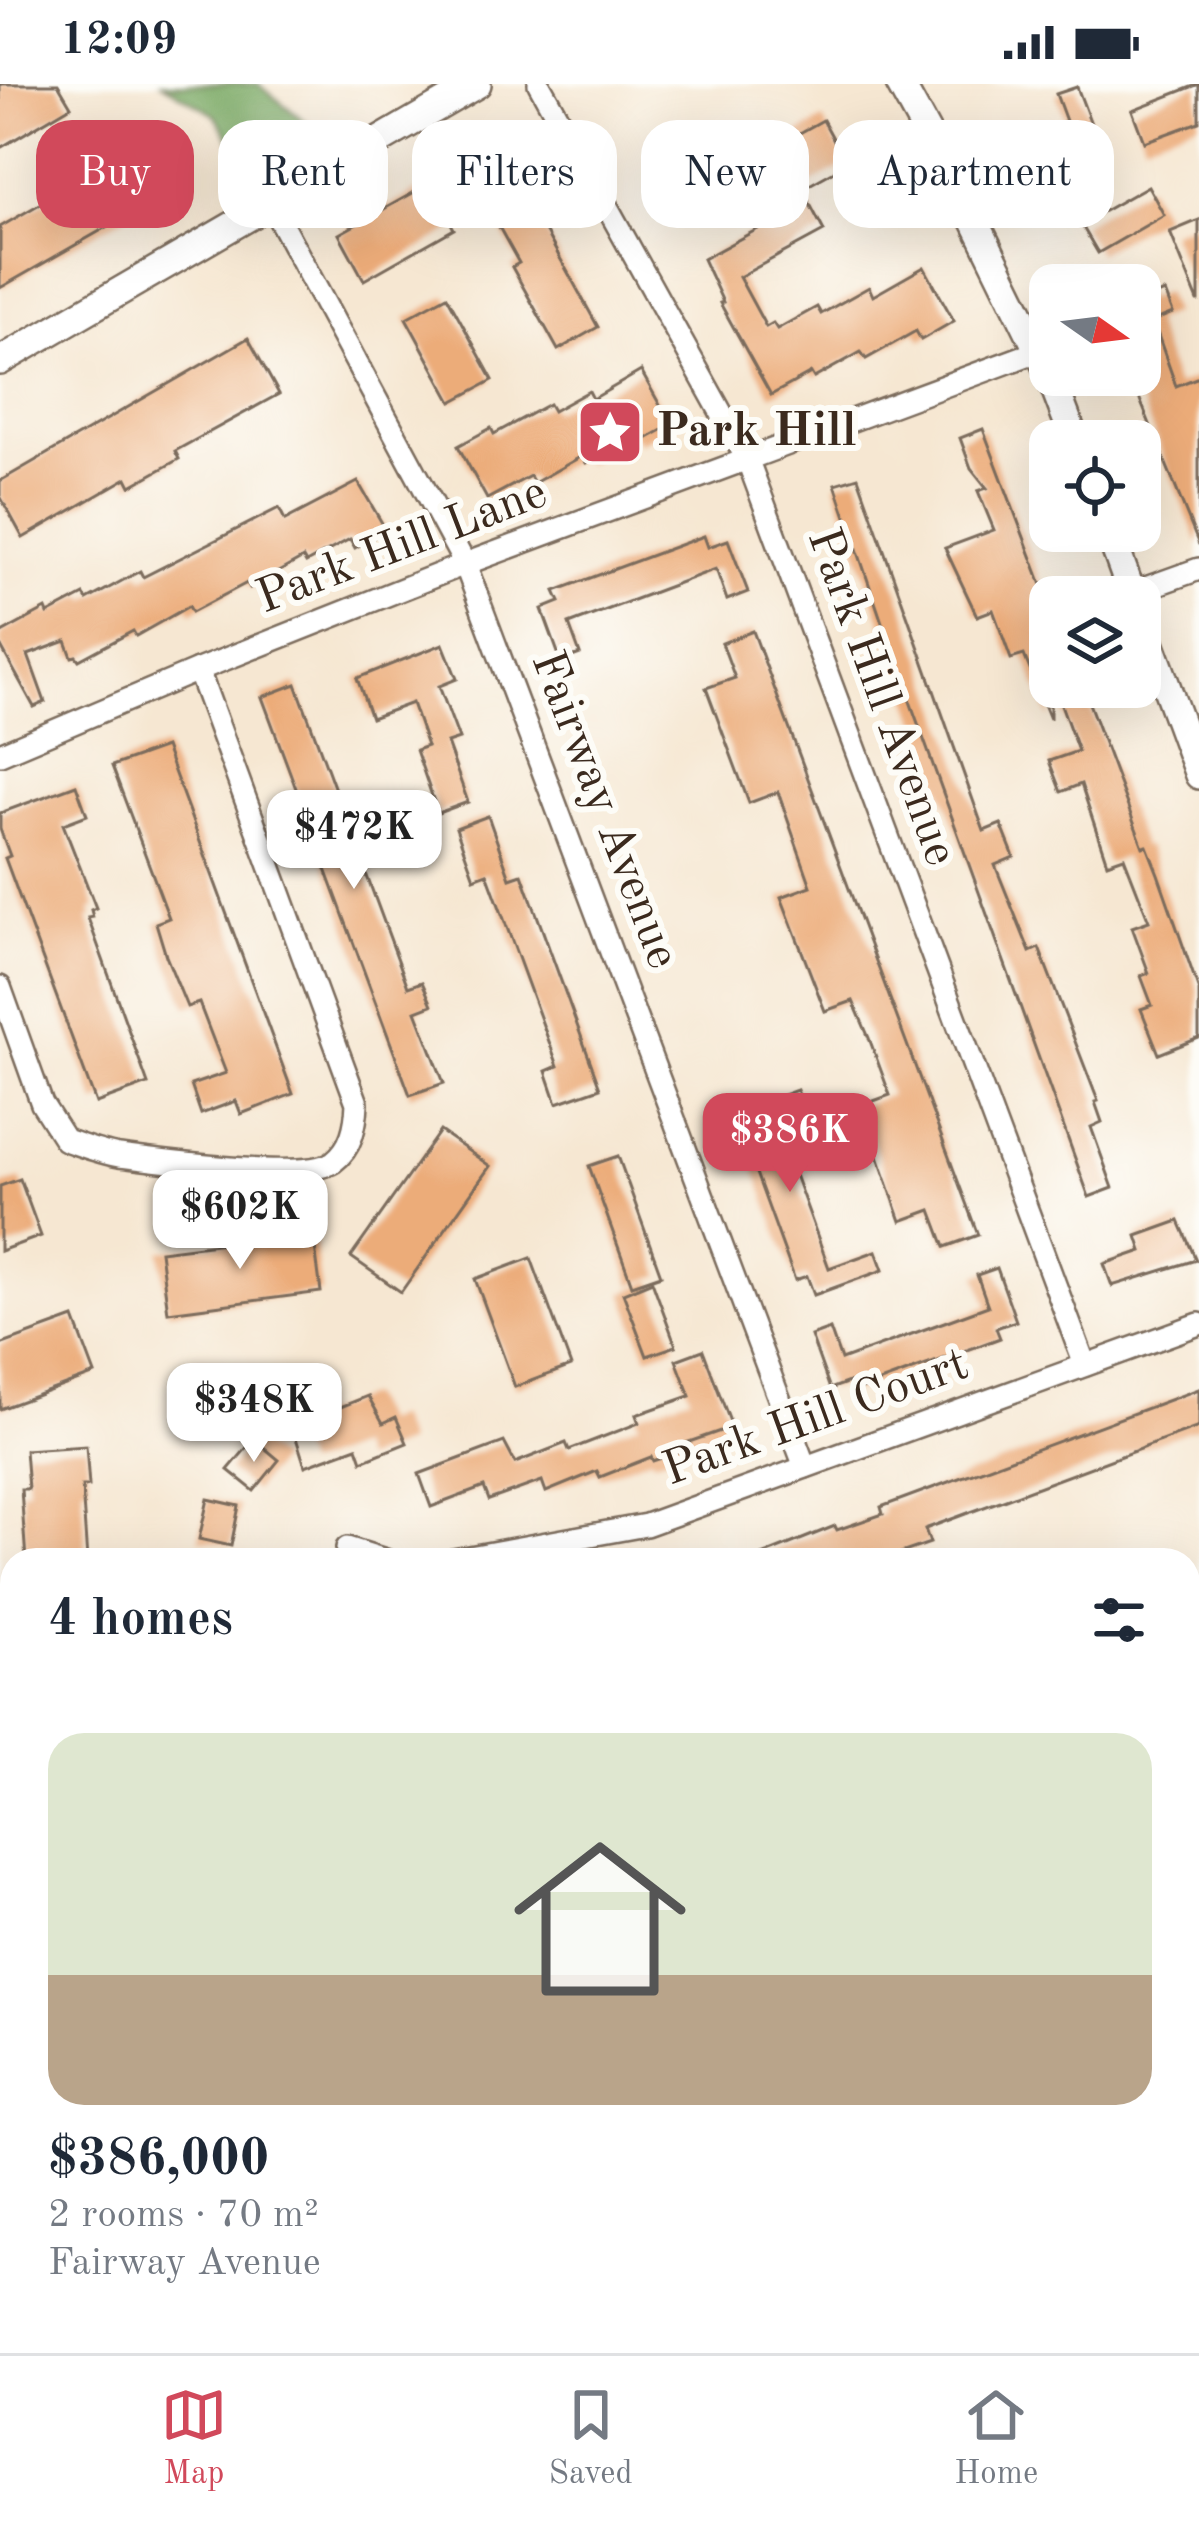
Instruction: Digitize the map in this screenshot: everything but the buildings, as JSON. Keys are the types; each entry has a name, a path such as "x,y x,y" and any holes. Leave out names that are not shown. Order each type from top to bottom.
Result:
{"street":[{"path":"388,137 477,84"},
{"name":"Park Hill Avenue","path":"538,84 748,461 1085,1366"},
{"path":"900,84 1029,331"},
{"path":"0,361 233,228"},
{"name":"Fairway Avenue","path":"284,228 465,564 805,1467"},
{"name":"Park Hill Lane","path":"0,754 465,564 748,461 1029,372"},
{"path":"1161,588 1199,568"},
{"path":"0,987 41,1104 65,1140 114,1155 296,1172 333,1161 345,1149 358,1103 198,670"},
{"path":"1161,672 1199,775"},
{"name":"Park Hill Court","path":"519,1548 646,1525 1199,1324"}],"green space":[{"path":"163,84 258,84 303,120 218,120"}],"place":[{"name":"Park Hill","path":"610,432"}]}
